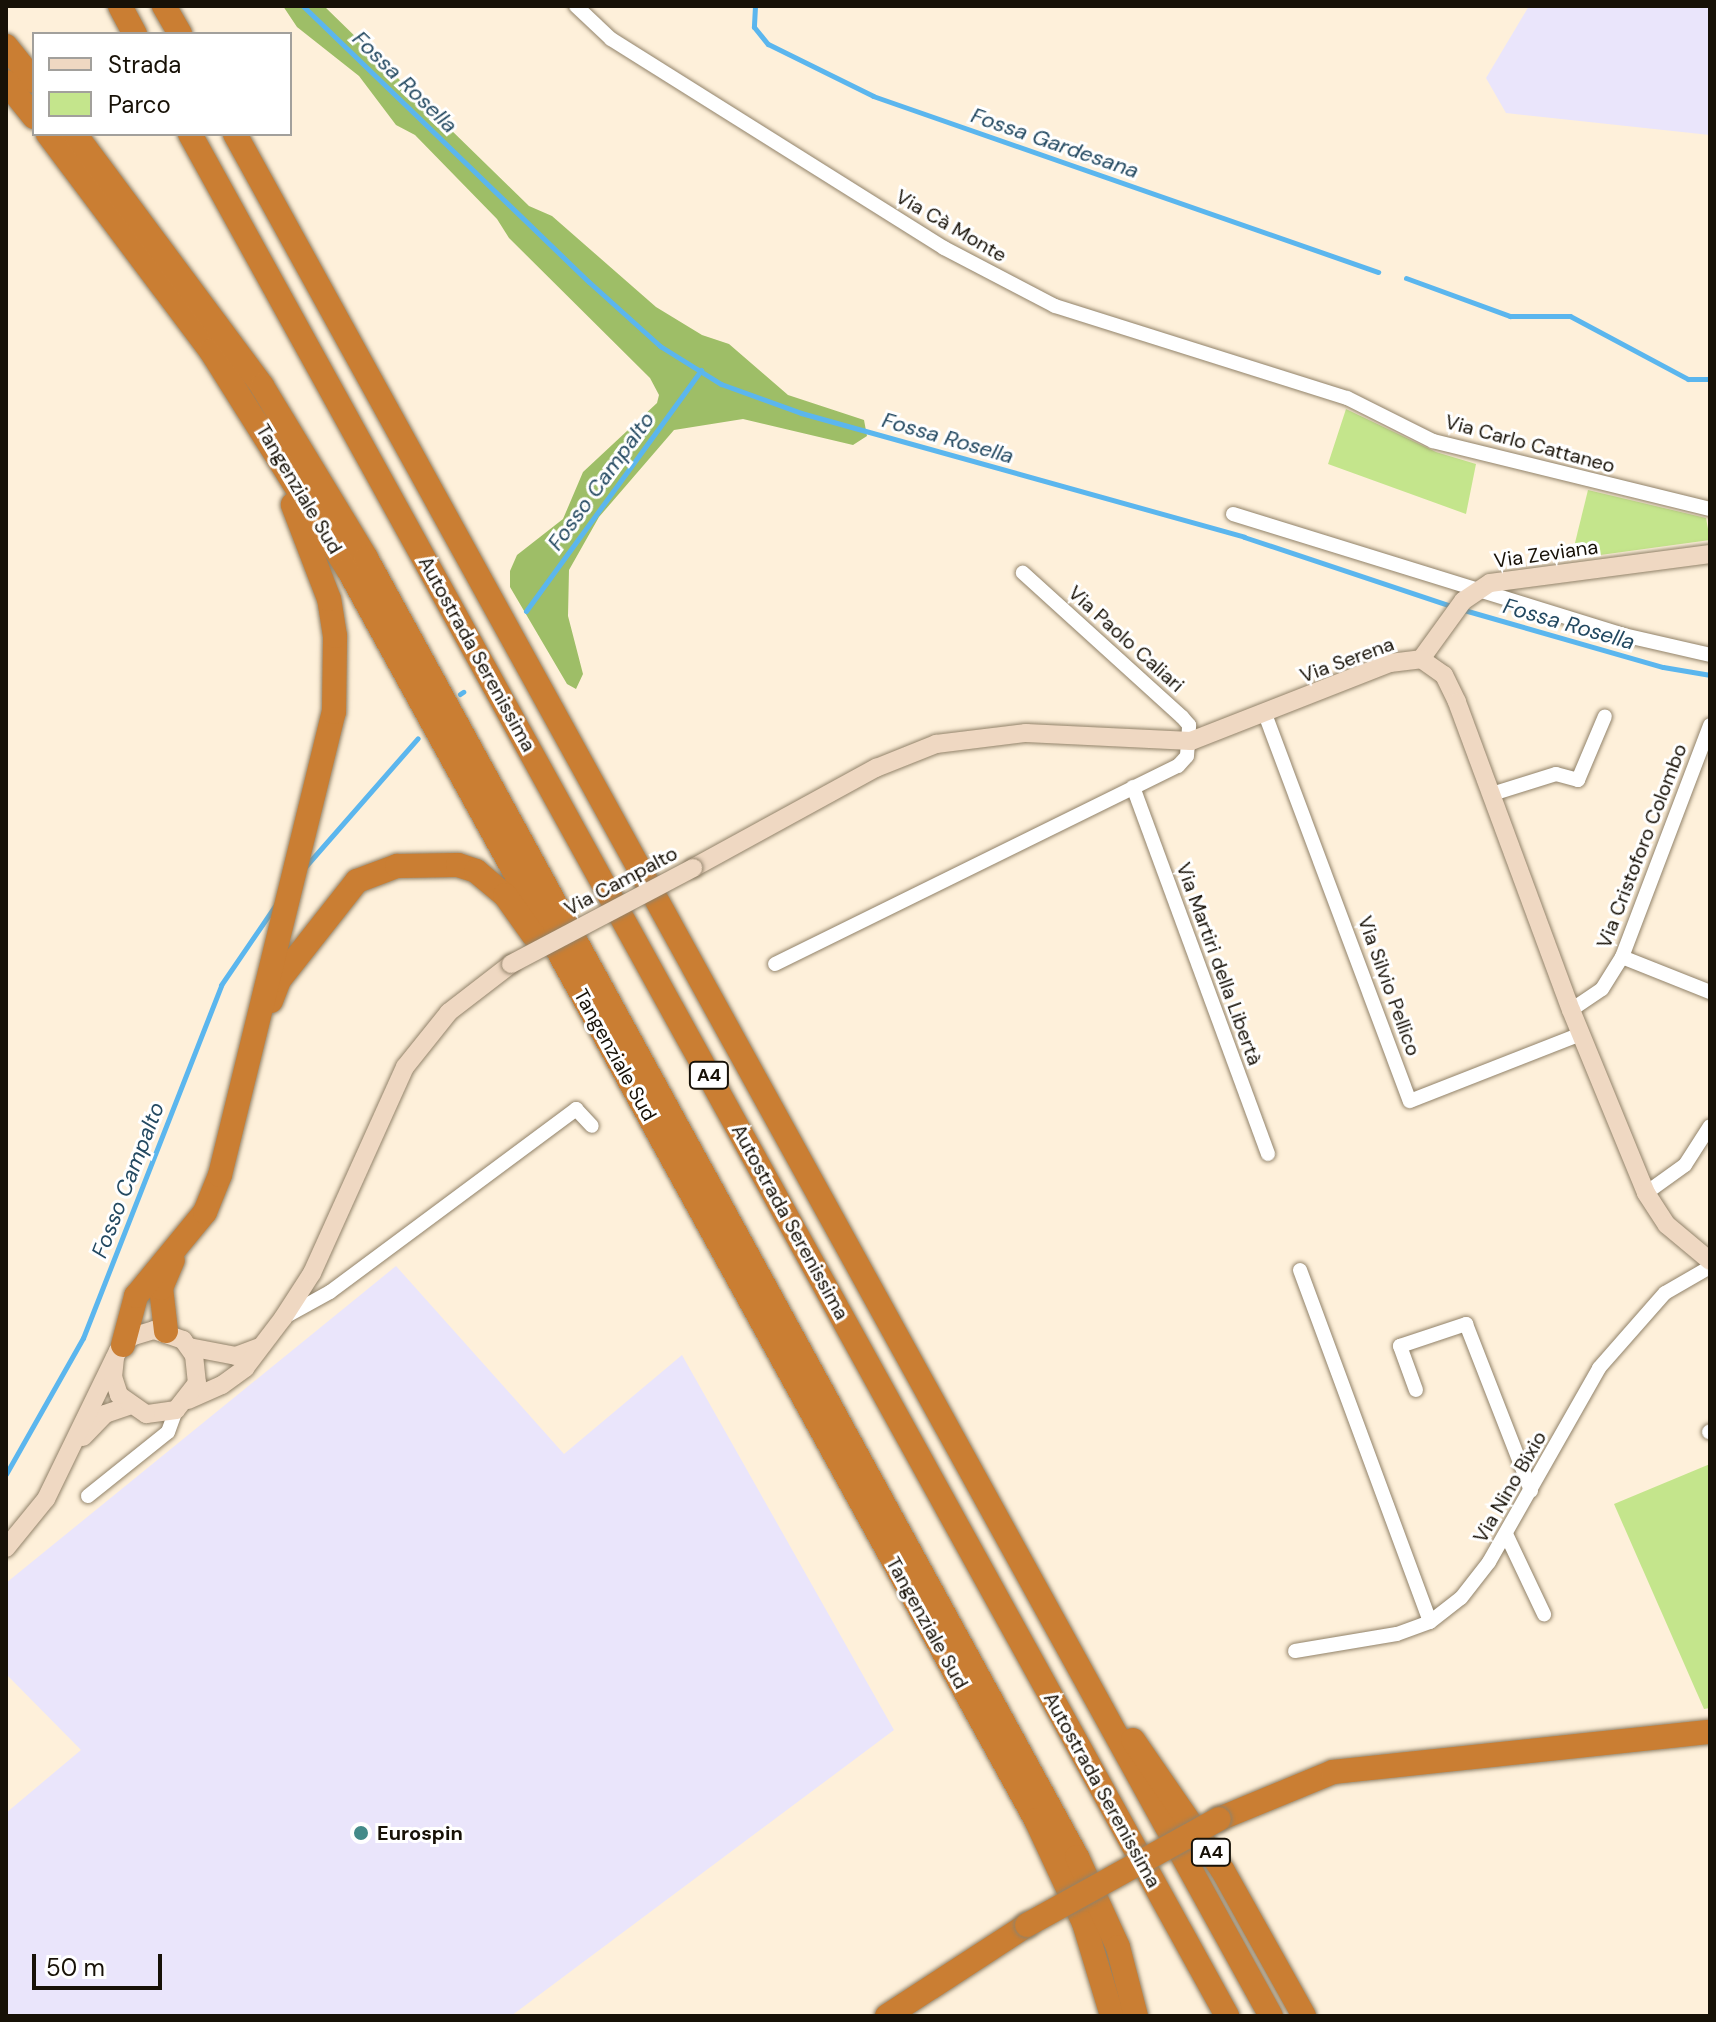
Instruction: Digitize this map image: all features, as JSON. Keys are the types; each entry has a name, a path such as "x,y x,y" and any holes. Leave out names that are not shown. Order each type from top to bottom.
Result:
{"highway":[{"path":"120,6 134,32"},
{"path":"164,6 179,32"},
{"path":"6,46 32,78"},
{"path":"6,82 32,114"},
{"name":"Tangenziale Sud","path":"50,136 211,351 341,557 1036,1820 1084,1923 1112,2016"},
{"name":"Tangenziale Sud","path":"76,136 262,386 366,558 1077,1857 1118,1947 1136,2016"},
{"name":"Autostrada Serenissima","path":"191,136 1227,2016"},
{"name":"Autostrada Serenissima","path":"236,136 1271,2016"},
{"path":"211,351 307,533 321,567 335,636 334,712 316,799 264,985 257,1036"},
{"path":"119,1351 136,1296 205,1212 220,1175 257,1036 279,980 357,881 397,866 458,865 492,881 513,905 570,998 622,1069"},
{"path":"166,1331 161,1288 179,1246"},
{"name":"A4","path":"1098,1700 1166,1784 1223,1871 1304,2016"},
{"path":"887,2016 1027,1925 1219,1819 1333,1772 1710,1732"}],"street":[{"name":"Via Cà Monte","path":"576,6 611,39 944,248 1055,306 1347,398"},
{"name":"Via Carlo Cattaneo","path":"1347,398 1433,441 1710,509"},
{"path":"1233,514 1469,596 1710,655"},
{"name":"Via Zeviana","path":"1469,596 1490,583 1710,554"},
{"name":"Via Paolo Caliari","path":"1023,573 1175,709 1189,725 1191,741"},
{"path":"1421,659 1469,596"},
{"name":"Via Serena","path":"1191,741 1390,663 1421,659 1444,675 1492,794 1571,1010 1646,1193 1667,1225 1710,1264"},
{"name":"Via Silvio Pellico","path":"1265,714 1410,1101 1581,1034"},
{"path":"1492,794 1556,774 1578,780 1605,716"},
{"name":"Via Cristoforo Colombo","path":"1571,1010 1602,989 1622,957 1710,725"},
{"name":"Via Campalto","path":"182,1405 222,1385 263,1345 312,1273 405,1067 449,1012 511,964 876,768 936,744 1026,733 1191,741"},
{"path":"775,964 1178,766 1191,741"},
{"name":"Via Martiri della Libertà","path":"1133,787 1268,1154"},
{"path":"1622,957 1710,992"},
{"path":"283,1318 330,1292 576,1109 592,1126"},
{"path":"1646,1193 1685,1165 1710,1126"},
{"name":"Via Nino Bixio","path":"1295,1651 1397,1634 1430,1622 1461,1598 1506,1534 1599,1368 1620,1340 1665,1293 1710,1264"},
{"path":"1300,1270 1430,1622"},
{"path":"1416,1390 1400,1346 1466,1324 1531,1491"},
{"path":"6,1548 46,1499 119,1351 142,1332 166,1331 189,1347 236,1356 263,1345"},
{"path":"88,1496 168,1432 198,1373 189,1347"},
{"path":"119,1351 115,1386 128,1406 154,1415 182,1405"},
{"path":"73,1448 105,1414 128,1406"},
{"path":"1506,1534 1544,1614"}],"shaded area":[{"path":"1529,6 1710,6 1710,135 1506,113 1486,78"},
{"path":"396,1266 564,1454 682,1355 894,1730 511,2016 6,2016 6,1813 81,1750 6,1674 6,1583"}],"green space":[{"path":"283,6 324,6 529,206 552,216 656,307 702,335 729,344 788,395 864,420 867,436 853,445 743,419 674,430 599,517 569,570 568,616 583,674 576,689 567,684 510,587 510,571 517,555 563,519 583,472 657,403 659,395 650,378 509,238 497,219 415,135 396,125 359,76 297,27"},
{"path":"1346,409 1436,452 1476,464 1466,514 1328,464"},
{"path":"1588,490 1706,518 1710,540 1571,559"},
{"path":"1710,1464 1710,1708 1704,1709 1614,1504"}],"waterway":[{"name":"Fossa Rosella","path":"303,6 589,282 660,346 721,384 801,413 1244,537 1454,607"},
{"name":"Fossa Gardesana","path":"755,6 754,27 768,44 873,96 1378,272"},
{"name":"Fossa Gardesana","path":"1406,278 1510,316 1570,316 1688,379 1710,379"},
{"name":"Fosso Campalto","path":"526,611 701,370"},
{"name":"Fossa Rosella","path":"1464,610 1663,667 1710,675"},
{"name":"Fosso Campalto","path":"305,867 418,738"},
{"name":"Fosso Campalto","path":"6,1474 83,1338 221,985 277,903"}],"place":[{"name":"Eurospin","path":"361,1833"}]}
